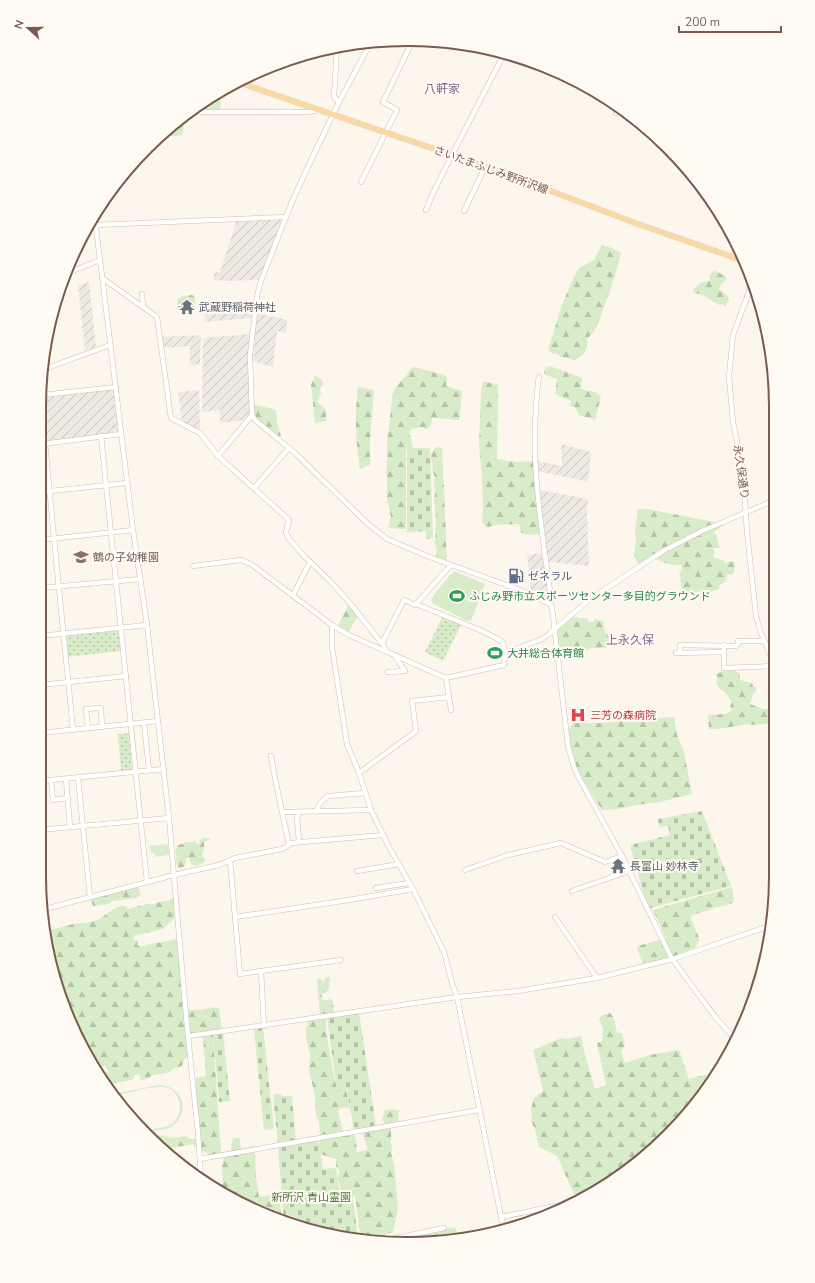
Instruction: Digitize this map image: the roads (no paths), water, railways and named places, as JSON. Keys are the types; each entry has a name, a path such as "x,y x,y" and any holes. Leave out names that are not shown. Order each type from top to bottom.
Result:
{"main road":[{"name":"さいたまふじみ野所沢線","path":"245,85 452,155 638,224 736,258"}],"street":[{"path":"361,182 397,110 383,102 410,46"},
{"path":"368,48 339,102 306,171 261,281 257,296 250,355 252,415 255,420 289,448 381,535 397,544 520,590 550,604"},
{"path":"337,53 334,97 339,102"},
{"path":"426,210 432,195 502,58"},
{"path":"200,112 308,112 319,110"},
{"path":"464,211 485,167"},
{"path":"201,1172 164,769 147,625 127,483 96,225 286,217"},
{"path":"73,271 100,260"},
{"path":"102,278 158,318 171,418 200,433 218,456 289,520 286,532 297,549 344,596 386,648 386,651"},
{"name":"永久保通り","path":"750,290 732,335 729,377 733,422 743,470 747,538 756,616 769,653"},
{"path":"142,294 143,307"},
{"path":"48,368 110,345"},
{"path":"539,377 535,438 538,485 551,600 550,604 552,607 570,756 579,778 622,856 673,959 716,1018 732,1035"},
{"path":"47,395 116,387"},
{"path":"218,456 252,415"},
{"path":"46,444 121,434"},
{"path":"101,436 147,882"},
{"path":"254,488 289,448"},
{"path":"46,468 73,730"},
{"path":"46,491 127,483"},
{"path":"505,653 542,639 555,631 589,600 663,551 702,531 769,503"},
{"path":"46,539 133,530"},
{"path":"193,566 241,560 251,564 332,625 348,635 446,678 504,665 505,653 503,642 500,640 480,630 404,600 382,643"},
{"path":"293,595 310,562"},
{"path":"416,604 451,565"},
{"path":"46,587 140,579"},
{"path":"46,636 147,625"},
{"path":"332,625 332,647 347,744 359,773 371,810 413,889 444,952 457,997 503,1224"},
{"path":"724,652 678,653 680,645 736,646 738,641 764,641"},
{"path":"724,645 724,668 769,665"},
{"path":"388,672 405,671 393,654"},
{"path":"46,684 126,676"},
{"path":"446,678 451,710"},
{"path":"359,773 415,732 412,701 449,697"},
{"path":"88,728 86,709 101,708 102,727"},
{"path":"46,732 158,721"},
{"path":"144,723 149,770"},
{"path":"271,756 276,786 283,812 288,845"},
{"path":"46,780 164,769"},
{"path":"78,778 90,897"},
{"path":"66,779 70,827"},
{"path":"51,780 53,800 67,798"},
{"path":"316,812 320,803 328,796 365,793"},
{"path":"283,812 371,810"},
{"path":"299,812 297,818 299,842"},
{"path":"46,829 169,818"},
{"path":"48,908 174,875 219,865 234,858 286,848 291,843 383,835"},
{"path":"466,870 508,855 561,843 605,862 622,856"},
{"path":"230,860 240,974 341,960"},
{"path":"357,871 399,864"},
{"path":"572,891 629,871"},
{"path":"376,888 409,883"},
{"path":"235,917 413,889"},
{"path":"555,917 597,978"},
{"path":"188,1036 597,978 673,959 765,927"},
{"path":"261,971 264,1026"},
{"path":"200,1159 479,1110"},
{"path":"501,1217 552,1207"},
{"path":"402,1237 444,1228"}],"place":[{"name":"武蔵野稲荷神社","path":"187,307"},
{"name":"鶴の子幼稚園","path":"81,557"},
{"name":"ゼネラル","path":"516,576"},
{"name":"ふじみ野市⽴スポーツセンター多⽬的グラウンド","path":"457,596"},
{"name":"大井総合体育館","path":"495,653"},
{"name":"三芳の森病院","path":"578,715"},
{"name":"長富山 妙林寺","path":"618,866"}],"district":[{"name":"八軒家","path":"442,89"},
{"name":"上永久保","path":"630,640"}],"park label":[{"name":"新所沢 青山霊園","path":"311,1197"}]}
